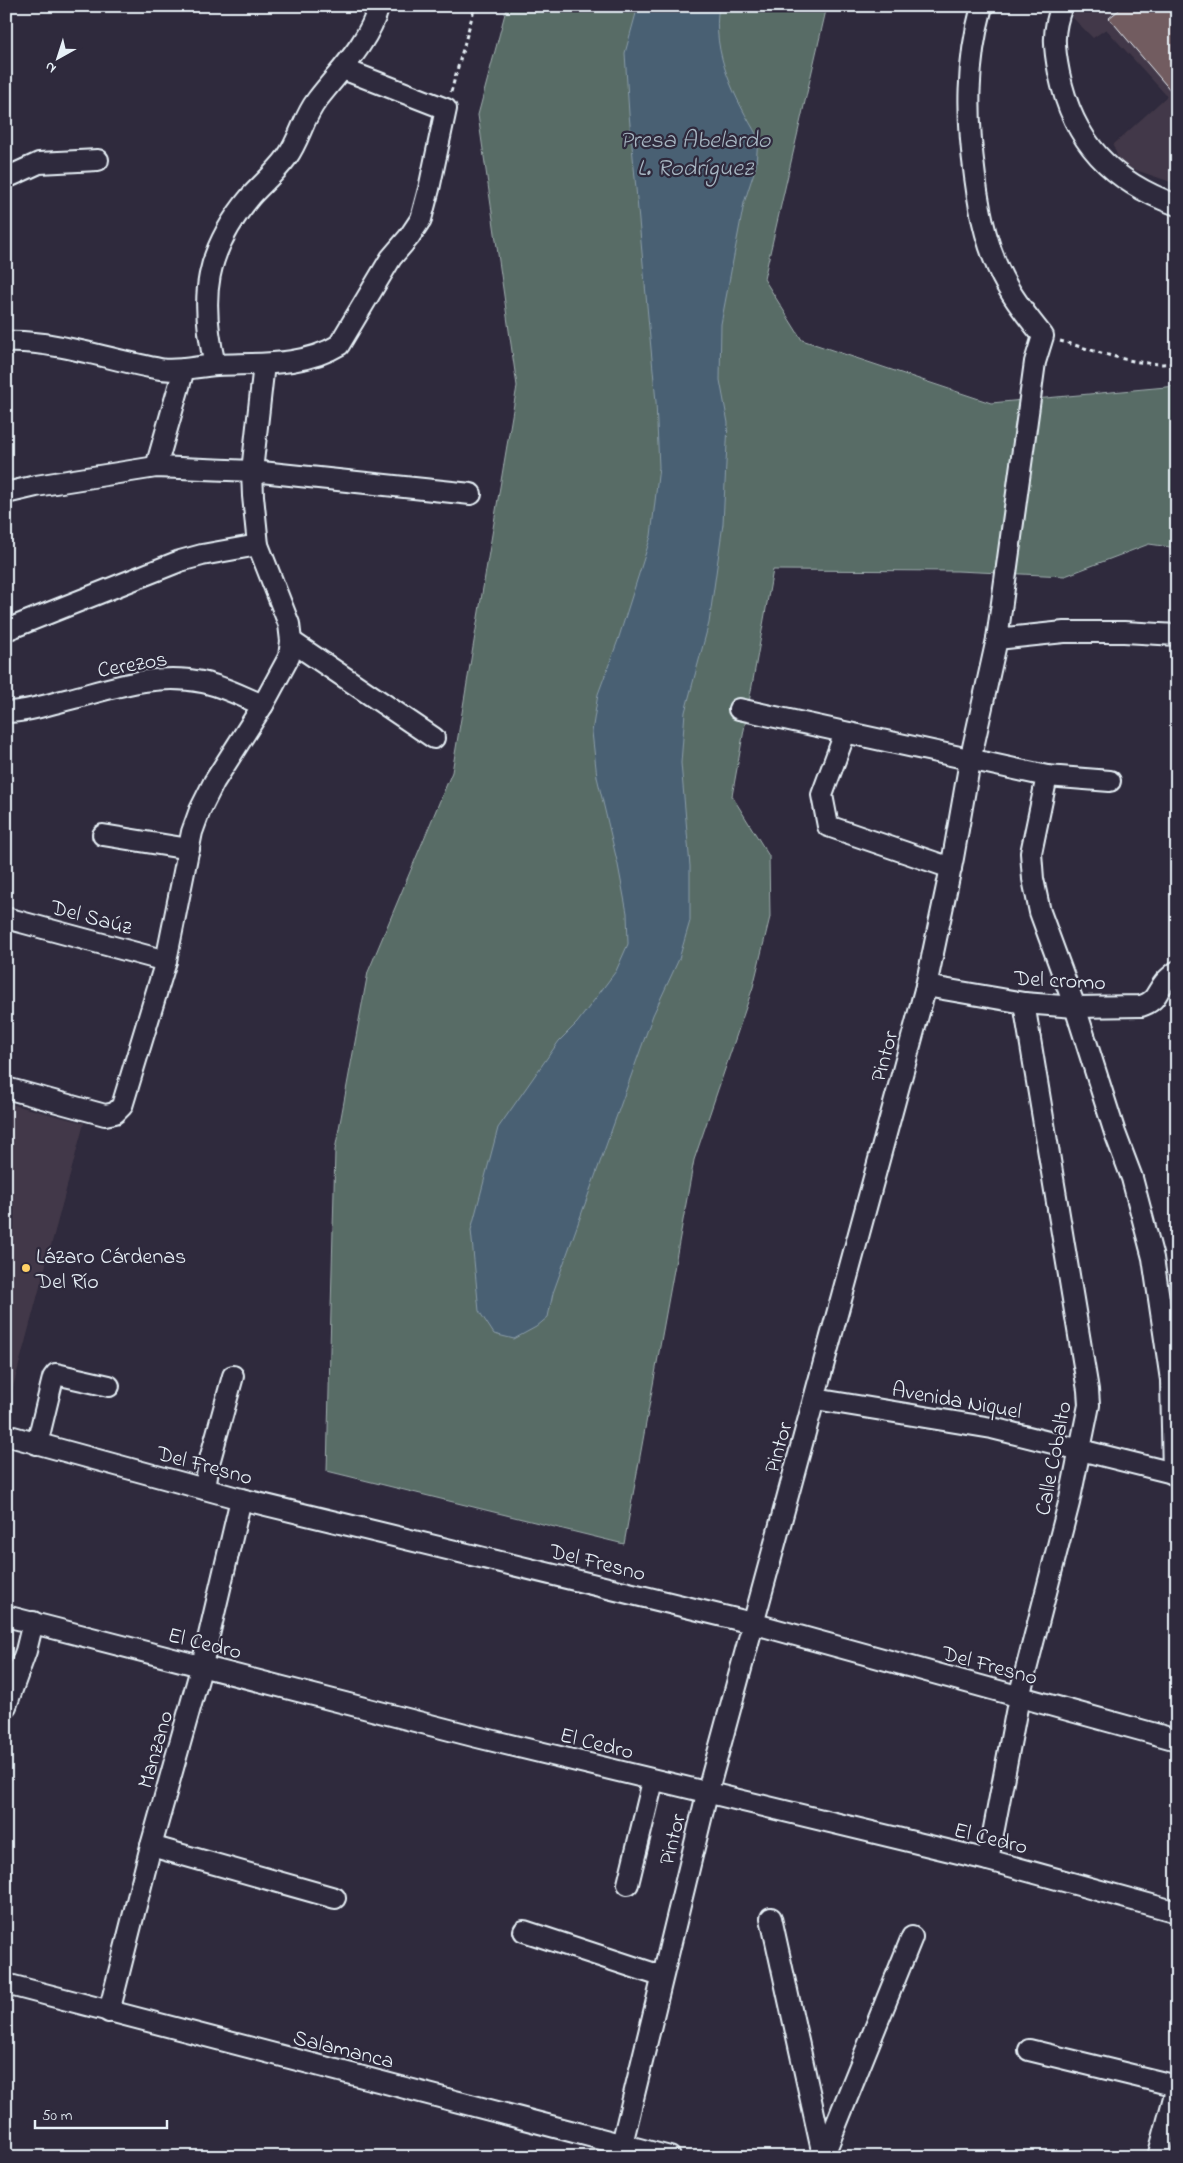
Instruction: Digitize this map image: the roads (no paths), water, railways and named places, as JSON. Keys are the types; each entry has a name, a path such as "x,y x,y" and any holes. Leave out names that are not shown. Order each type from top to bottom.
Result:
{"street":[{"path":"215,365 209,339 206,299 210,270 217,249 250,197 287,157 296,142 307,115 365,38 374,22 379,6"},
{"name":"Pintor","path":"622,2144 661,1976 707,1794 926,986 951,868 970,761 997,639 1036,362 1043,336 1020,307 1006,285 980,217 968,118 972,53 982,6"},
{"path":"1062,6 1057,20 1054,42 1064,96 1082,136 1096,155 1118,176 1153,197 1177,206"},
{"path":"6,342 37,343 162,369 264,364 326,353 339,345 391,258 421,219 430,189 446,109 343,69"},
{"path":"6,178 39,163 98,160"},
{"path":"6,1088 106,1115 122,1106 127,1095 166,961 192,832 203,803 214,782 262,705 289,657 291,641 289,624 258,545 253,496 252,471 264,364"},
{"path":"156,467 184,369"},
{"path":"6,493 54,483 156,467 252,471 471,494"},
{"path":"6,630 180,561 258,545"},
{"path":"997,639 1064,632 1124,632 1177,635"},
{"path":"291,641 434,738"},
{"name":"Cerezos","path":"6,712 29,710 142,681 170,678 203,682 221,687 262,705"},
{"path":"739,709 970,761 1047,776 1110,781"},
{"path":"845,733 822,795 828,826 951,868"},
{"path":"1047,776 1031,867 1040,912 1075,1007 1114,1133 1132,1178 1152,1258 1171,1380 1175,1474"},
{"path":"103,835 189,849"},
{"name":"Del Saúz","path":"6,918 166,961"},
{"name":"Del cromo","path":"926,986 1024,1003 1075,1007 1141,1006 1149,1004 1157,996 1163,983 1177,971"},
{"name":"Calle Cobalto","path":"988,1860 1019,1697 1081,1449 1089,1405 1024,1003"},
{"path":"38,1444 53,1378 56,1374 109,1386"},
{"path":"205,1489 209,1463 233,1376"},
{"name":"Avenida Niquel","path":"815,1399 992,1428 1175,1474"},
{"name":"Del Fresno","path":"6,1435 205,1489 752,1623 1177,1740"},
{"name":"Manzano","path":"109,2012 202,1665 241,1498"},
{"name":"El Cedro","path":"6,1616 654,1781 988,1860 1177,1912"},
{"path":"6,1706 26,1651 33,1622"},
{"path":"628,1884 654,1781"},
{"path":"152,1846 335,1898"},
{"path":"772,1918 823,2156"},
{"path":"524,1932 661,1976"},
{"path":"823,2156 912,1937"},
{"name":"Salamanca","path":"6,1984 670,2157"},
{"path":"1029,2050 1177,2086 1158,2157"}],"water":[{"name":"Presa Abelardo L. Rodríguez","path":"638,6 719,6 718,41 727,75 741,107 758,137 756,166 744,203 721,324 720,380 728,423 723,524 709,623 685,712 681,763 690,866 690,921 679,959 653,1015 553,1293 548,1317 536,1327 514,1339 494,1334 479,1311 471,1230 498,1128 559,1041 577,1023 616,971 628,944 627,913 618,865 597,777 592,732 598,694 618,640 651,536 659,467 656,402 625,53"}],"place":[{"name":"Lázaro Cárdenas Del Río","path":"26,1268"}]}
